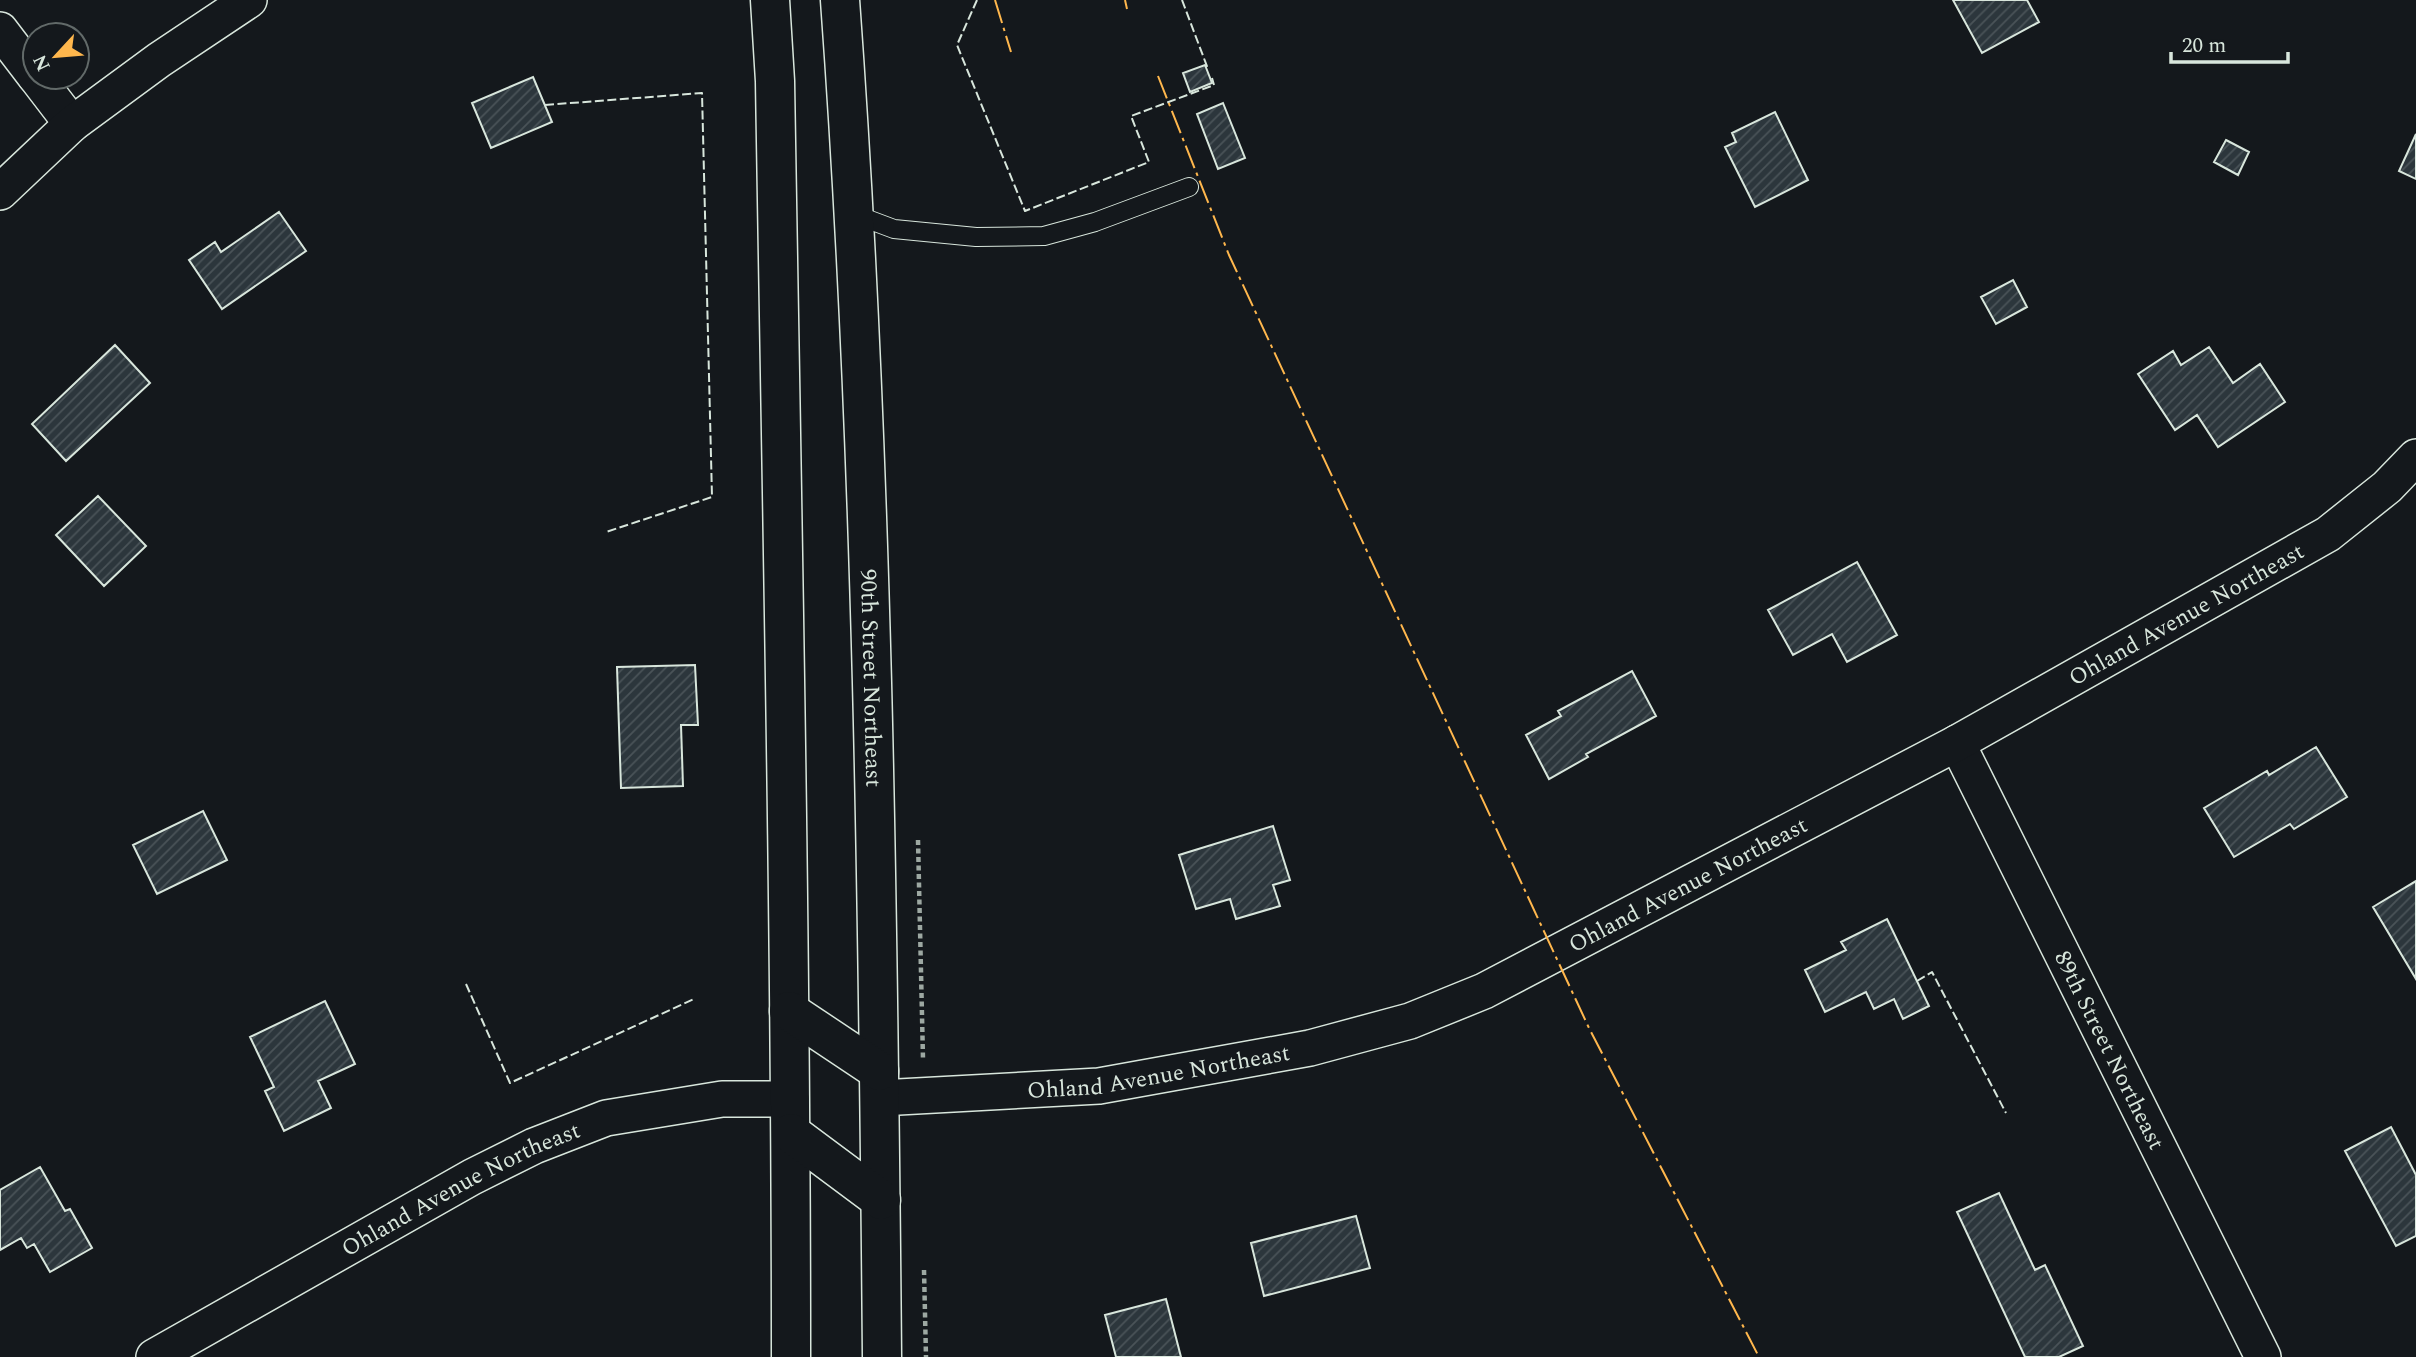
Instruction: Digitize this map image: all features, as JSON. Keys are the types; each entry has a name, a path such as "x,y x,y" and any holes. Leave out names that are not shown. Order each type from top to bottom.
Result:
{"main road":[{"path":"770,0 776,108 791,1116 791,1357"},
{"name":"90th Street Northeast","path":"841,0 855,214 866,451 882,1357"},
{"path":"789,1011 879,1085"},
{"path":"791,1116 881,1200"}],"street":[{"path":"0,192 72,124 159,60 249,0"},
{"path":"0,30 21,58"},
{"path":"47,91 72,124"},
{"name":"Ohland Avenue Northeast","path":"879,1085 1100,1086 1310,1048 1410,1021 1483,991 1957,743 2328,534 2386,487 2416,457"},
{"name":"89th Street Northeast","path":"1957,743 2263,1357"},
{"name":"Ohland Avenue Northeast","path":"176,1352 472,1177 534,1146 606,1118 722,1099 791,1116"}],"lane":[{"path":"855,214 894,229 976,237 1044,236 1096,222 1189,187"}],"building":[{"path":"1953,0 2027,0 2039,22 1982,53"},
{"path":"1205,65 1212,83 1190,92 1183,73"},
{"path":"533,77 552,122 491,148 472,103"},
{"path":"1223,103 1245,158 1218,169 1197,114"},
{"path":"1775,112 1808,180 1755,207 1725,147 1736,142 1732,133"},
{"path":"2416,134 2416,179 2399,171"},
{"path":"2226,140 2249,152 2238,175 2214,162"},
{"path":"279,212 306,251 222,309 189,260 215,242 221,252"},
{"path":"2013,280 2027,307 1996,324 1981,297"},
{"path":"115,345 150,383 66,461 32,424"},
{"path":"2209,347 2233,383 2260,364 2285,402 2218,447 2197,415 2175,430 2138,374 2173,351 2181,365"},
{"path":"98,496 146,546 104,586 56,535"},
{"path":"1857,562 1897,635 1847,662 1832,634 1793,655 1768,610"},
{"path":"695,665 698,725 681,725 683,786 621,788 617,667"},
{"path":"1632,671 1656,716 1586,754 1588,757 1549,779 1526,735 1561,716 1558,711"},
{"path":"2316,747 2347,797 2294,829 2290,824 2234,857 2204,808 2267,771 2269,775"},
{"path":"203,811 227,860 157,894 133,845"},
{"path":"1273,826 1290,880 1273,885 1280,906 1236,919 1230,899 1196,909 1179,855"},
{"path":"2416,881 2416,979 2373,907"},
{"path":"1887,919 1929,1006 1903,1019 1894,999 1874,1009 1866,992 1825,1012 1805,970 1846,950 1841,942"},
{"path":"325,1001 355,1064 318,1081 331,1108 284,1131 265,1091 274,1087 250,1037"},
{"path":"2391,1127 2416,1175 2416,1236 2396,1246 2345,1151"},
{"path":"40,1167 65,1211 70,1209 92,1248 50,1272 34,1244 27,1248 21,1238 0,1250 0,1190"},
{"path":"1999,1193 2035,1270 2045,1265 2083,1346 2059,1357 2025,1357 1957,1212"},
{"path":"1356,1216 1370,1268 1264,1296 1251,1243"},
{"path":"1166,1299 1181,1357 1116,1357 1105,1315"}],"fence":[{"path":"977,0 957,45 1025,211 1149,162 1131,116 1214,85 1212,78"},
{"path":"1182,0 1208,69"},
{"path":"545,105 702,93 712,497 606,532"},
{"path":"1917,981 1932,972 2006,1113"},
{"path":"466,984 510,1083 694,999"}],"power":[{"path":"995,0 1011,52"},
{"path":"1125,0 1127,9"},
{"path":"1158,76 1229,255 1589,1028 1759,1357"}]}
